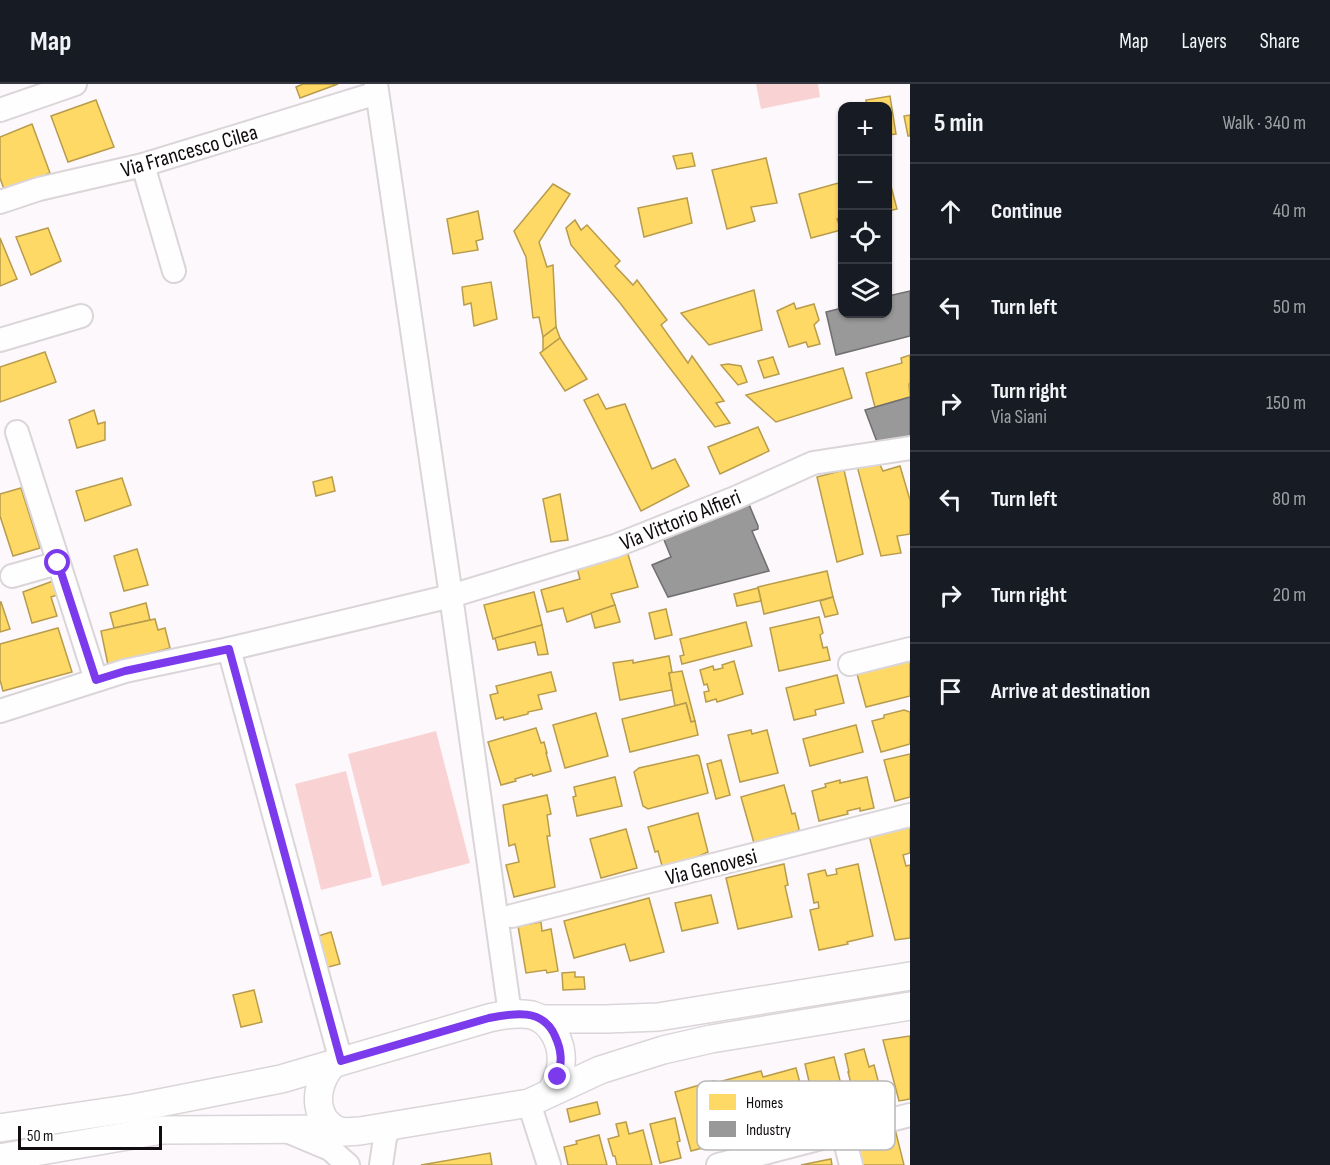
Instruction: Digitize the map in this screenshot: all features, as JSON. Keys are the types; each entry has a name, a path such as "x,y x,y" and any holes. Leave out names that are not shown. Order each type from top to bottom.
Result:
{"main road":[{"path":"0,1128 134,1108 281,1079 489,1018 510,1014 541,1018 658,1017 910,976"},
{"path":"0,1158 162,1130 334,1129 344,1132 390,1126 541,1097 600,1070 663,1050 711,1039 910,1006"},
{"path":"541,1018 551,1027 559,1043 562,1056 561,1067 541,1097"},
{"path":"334,1129 324,1119 319,1102 321,1081 325,1073 337,1063"}],"street":[{"path":"0,110 75,84"},
{"path":"376,89 510,1014"},
{"name":"Via Francesco Cilea","path":"0,202 39,189 143,165 376,89"},
{"path":"143,165 174,271"},
{"path":"0,340 81,316"},
{"path":"17,432 96,680"},
{"name":"Via Vittorio Alfieri","path":"0,711 125,671 229,649 451,596 615,546 735,498 813,463 910,448"},
{"path":"12,576 58,563"},
{"path":"229,649 337,1063"},
{"path":"850,664 910,650"},
{"name":"Via Genovesi","path":"512,916 910,815"},
{"path":"541,1097 549,1165"},
{"path":"895,1119 910,1115"},
{"path":"381,1165 385,1138 390,1126"},
{"path":"283,1129 330,1149 348,1165"},
{"path":"718,1165 775,1150"},
{"path":"847,1150 851,1165"}],"shaded area":[{"path":"756,84 818,84 820,97 761,109"},
{"path":"436,731 470,863 382,886 348,754"},
{"path":"346,771 372,877 321,890 295,784"}],"building: Homes":[{"path":"303,84 338,84 300,98 296,87"},
{"path":"890,96 891,102 866,102 866,100"},
{"path":"96,100 114,147 68,162 51,116"},
{"path":"892,109 896,134 892,134"},
{"path":"910,115 910,136 908,136 904,116"},
{"path":"32,124 50,173 5,192 0,178 0,137"},
{"path":"692,153 695,166 677,169 673,156"},
{"path":"766,158 777,203 751,207 755,221 727,229 712,170"},
{"path":"838,183 838,231 811,238 799,194"},
{"path":"553,184 570,194 539,242 547,267 553,265 556,327 543,337 539,317 533,318 526,257 514,231"},
{"path":"892,190 897,209 892,210"},
{"path":"687,198 692,223 644,237 638,208"},
{"path":"478,211 483,239 476,241 478,250 453,254 447,219"},
{"path":"575,220 581,230 587,225 620,261 615,266 633,285 637,280 667,320 661,325 688,363 692,356 724,401 716,403 730,423 715,427 620,303 571,245 566,228"},
{"path":"48,228 61,261 31,275 16,237"},
{"path":"0,238 17,279 0,286"},
{"path":"491,282 497,319 474,326 471,303 464,305 462,287"},
{"path":"754,290 762,330 709,345 681,313"},
{"path":"794,303 796,309 814,304 819,320 814,325 820,344 808,347 806,342 789,347 777,311"},
{"path":"556,327 560,338 543,351 543,337"},
{"path":"560,338 587,379 565,391 540,353"},
{"path":"45,352 56,382 0,402 0,367"},
{"path":"910,355 910,397 875,407 866,373 902,363 901,358"},
{"path":"773,357 779,374 764,378 758,361"},
{"path":"721,365 741,366 747,382 738,385"},
{"path":"843,368 852,398 776,422 746,395"},
{"path":"598,394 606,409 625,404 652,469 675,459 689,486 641,511 584,400"},
{"path":"94,410 98,424 105,422 105,440 77,448 69,420"},
{"path":"758,427 769,451 720,474 708,447"},
{"path":"879,463 883,471 900,466 910,500 910,534 897,536 901,553 881,556 857,466"},
{"path":"844,470 863,554 837,562 817,477"},
{"path":"332,477 335,491 316,496 313,482"},
{"path":"122,478 131,505 85,521 76,491"},
{"path":"21,488 40,548 13,556 0,516 0,494"},
{"path":"560,494 568,540 551,542 543,499"},
{"path":"626,548 638,587 611,594 615,605 567,622 563,608 547,612 541,590 580,579 577,568"},
{"path":"137,549 148,585 124,591 114,556"},
{"path":"827,571 833,597 764,614 758,587"},
{"path":"53,581 57,595 51,597 57,616 32,623 23,592"},
{"path":"758,588 761,601 737,606 734,594"},
{"path":"534,592 542,625 493,639 484,605"},
{"path":"833,597 838,614 825,617 820,601"},
{"path":"0,602 10,629 0,632"},
{"path":"146,603 150,620 114,628 110,613"},
{"path":"615,605 620,622 595,628 591,613"},
{"path":"666,609 672,635 655,639 649,613"},
{"path":"819,617 823,633 820,635 823,648 827,647 830,660 779,671 770,628"},
{"path":"155,619 158,630 165,628 170,648 108,665 101,631"},
{"path":"746,622 752,646 682,664 680,656 684,655 680,639"},
{"path":"542,625 548,654 538,655 535,642 498,650 495,638"},
{"path":"58,628 72,672 3,691 0,680 0,644"},
{"path":"669,656 672,690 620,700 613,663 633,660 633,663"},
{"path":"734,661 743,694 717,702 716,699 706,702 704,692 709,691 707,684 704,685 700,670 713,666 714,670 723,668 722,665"},
{"path":"910,661 910,696 866,707 857,674"},
{"path":"682,671 695,721 691,722 686,703 675,706 669,673"},
{"path":"551,672 556,691 538,695 542,709 504,720 503,717 496,719 490,695 498,693 496,686"},
{"path":"837,675 844,703 815,710 816,715 794,720 786,688"},
{"path":"686,703 691,722 695,721 698,735 630,752 622,719"},
{"path":"904,710 910,712 910,744 881,752 872,721"},
{"path":"596,713 608,756 565,768 553,725"},
{"path":"856,725 863,752 810,766 803,739"},
{"path":"536,728 541,743 544,742 551,771 533,776 532,774 501,785 488,742"},
{"path":"751,730 752,734 767,730 778,773 740,782 728,735"},
{"path":"910,754 910,797 895,801 884,760"},
{"path":"697,755 708,793 648,809 643,806 634,772 639,768"},
{"path":"721,760 730,795 716,799 707,764"},
{"path":"615,777 622,806 577,816 573,797 576,796 574,787"},
{"path":"867,777 874,808 847,811 848,814 819,821 812,791 840,780 840,783"},
{"path":"784,785 792,814 795,813 798,831 754,843 741,797"},
{"path":"547,795 551,814 547,815 550,836 547,836 555,887 514,897 506,865 519,862 515,844 509,846 503,805"},
{"path":"698,813 708,852 688,861 662,866 658,851 655,852 648,827"},
{"path":"910,825 910,853 903,855 906,866 910,865 910,938 895,940 869,835"},
{"path":"626,829 637,868 601,878 590,839"},
{"path":"784,864 788,885 785,886 792,917 738,929 726,878"},
{"path":"858,864 873,936 819,950 810,910 819,908 818,902 814,903 808,874 825,870 827,876 837,874 836,869"},
{"path":"711,895 718,923 682,931 675,903"},
{"path":"649,898 664,952 630,961 625,944 574,958 564,921"},
{"path":"541,922 542,931 551,929 558,971 526,973 518,926"},
{"path":"331,932 340,964 324,968 315,937"},
{"path":"575,972 575,977 584,977 585,989 563,990 562,973"},
{"path":"254,990 262,1022 241,1027 233,995"},
{"path":"910,1036 910,1099 899,1101 883,1040"},
{"path":"864,1049 869,1067 874,1065 878,1081 850,1081 845,1054"},
{"path":"834,1057 840,1081 809,1081 805,1064"},
{"path":"796,1068 799,1081 722,1081 761,1071 763,1077"},
{"path":"697,1086 697,1149 691,1151 675,1092"},
{"path":"597,1102 600,1114 570,1122 567,1109"},
{"path":"675,1118 681,1158 660,1163 650,1124"},
{"path":"626,1122 629,1134 643,1130 652,1165 617,1165 608,1139 619,1136 616,1124"},
{"path":"895,1129 904,1165 860,1165 856,1150 895,1150"},
{"path":"599,1135 607,1165 568,1165 564,1147"},
{"path":"490,1153 492,1165 421,1165"},
{"path":"831,1159 832,1165 801,1165"}],"building: Industry":[{"path":"910,291 910,336 836,355 826,312 838,309 838,318 892,318 892,295"},
{"path":"910,397 910,441 877,442 865,410"},
{"path":"748,502 758,526 758,529 752,531 769,571 668,597 652,565 671,557 662,535"}],"route":[{"path":"58,563 96,680 125,671 229,649 341,1061 489,1018 510,1014 530,1015 541,1018 551,1027 559,1043 562,1056 558,1077"}]}
